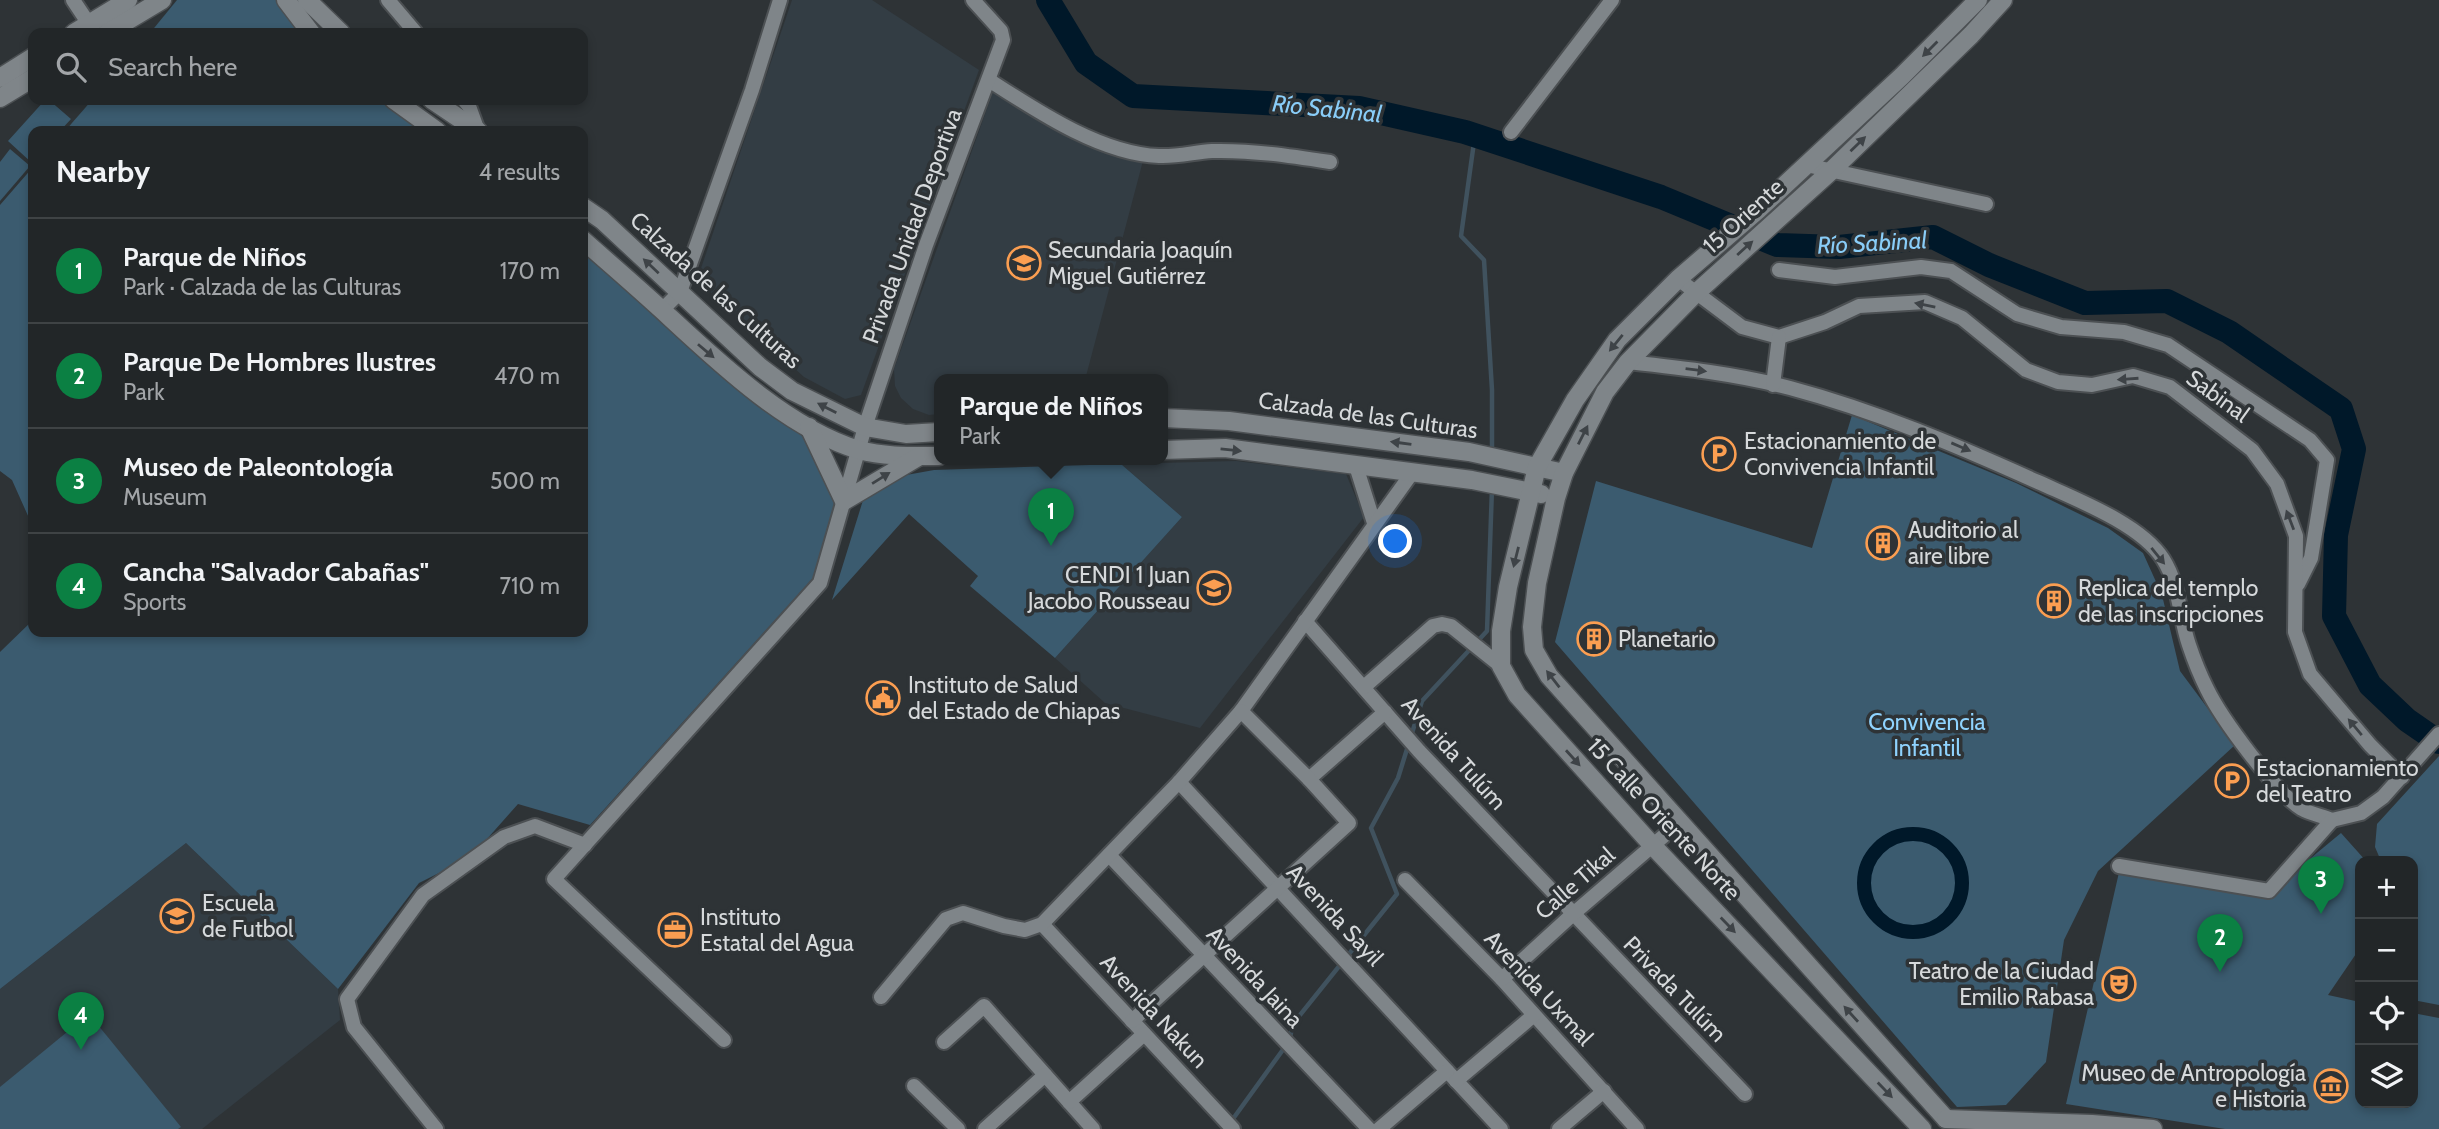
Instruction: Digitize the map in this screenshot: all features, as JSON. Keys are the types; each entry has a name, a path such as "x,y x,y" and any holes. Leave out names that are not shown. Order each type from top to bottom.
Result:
{"main road":[{"path":"84,28 128,0"},
{"path":"115,28 162,0"},
{"path":"286,0 307,28"},
{"path":"307,0 336,28"},
{"name":"15 Oriente","path":"1533,491 1537,467 1575,400 1617,340 1678,279 1758,211 1902,76 1978,0"},
{"name":"15 Oriente","path":"1556,498 1564,473 1605,392 1628,362 1718,272 1830,172 1971,35 2003,0"},
{"path":"0,78 28,60"},
{"path":"0,98 28,81"},
{"path":"401,105 430,126"},
{"path":"439,105 471,126"},
{"name":"Calzada de las Culturas","path":"588,211 760,367 792,391 866,427 906,434 934,432"},
{"name":"Calzada de las Culturas","path":"588,244 759,394 809,427 859,450 884,456 934,456"},
{"name":"Calzada de las Culturas","path":"1168,418 1259,424 1469,452 1564,473"},
{"path":"1258,453 1259,424"},
{"path":"809,427 844,501 918,456"},
{"path":"1168,450 1225,448 1472,480 1556,498"},
{"name":"15 Calle Oriente Norte","path":"1533,491 1508,587 1494,661 1517,695 1653,846 1922,1129"},
{"name":"15 Calle Oriente Norte","path":"1556,498 1537,583 1532,627 1534,650 1549,676 1941,1124"},
{"path":"1941,1124 2092,1124 2153,1129"}],"street":[{"path":"73,0 82,28"},
{"path":"388,0 412,28"},
{"path":"662,310 680,292 752,90 780,0"},
{"name":"Privada Unidad Deportiva","path":"724,1040 554,879 820,583 866,427 926,245 1003,40 1001,31 973,0"},
{"path":"1511,132 1612,0"},
{"path":"989,80 1034,110 1077,133 1123,149 1159,156 1214,151 1280,154 1330,162"},
{"path":"466,105 476,126"},
{"path":"1806,165 1986,204"},
{"path":"1779,270 1835,277 1922,267 1951,271 2017,314 2060,327 2124,332 2168,345 2310,440 2327,460 2311,558 2297,585"},
{"path":"1678,279 1742,327 1779,337 1773,385"},
{"name":"Sabinal","path":"1779,337 1825,322 1859,306 1925,302 1962,318 2026,370 2058,382 2092,385 2133,376 2170,387 2252,450 2277,484 2296,536 2295,632 2310,674 2370,745 2405,774"},
{"path":"1628,362 1721,373 1850,407 1957,445 2100,510 2139,535 2162,558 2177,588 2188,644 2208,691 2274,784 2302,809 2332,820 2361,813 2383,797 2439,734"},
{"path":"1356,466 1374,523"},
{"path":"881,997 946,919 963,914 1025,930 1042,923 1179,782 1241,711 1412,472"},
{"name":"Avenida Tulúm","path":"1304,621 1419,751 1573,914"},
{"path":"1364,687 1433,626 1442,624 1451,626 1494,661"},
{"path":"1132,1021 1349,823 1241,711"},
{"path":"1309,779 1385,712"},
{"name":"Avenida Sayil","path":"1179,782 1501,1129"},
{"path":"2119,866 2269,891 2332,820"},
{"name":"Calle Tikal","path":"1502,979 1679,822"},
{"path":"436,1129 354,1027 347,999 423,895 504,837 536,826 585,845"},
{"name":"Avenida Jaina","path":"1109,855 1368,1129"},
{"name":"Avenida Uxmal","path":"1405,880 1502,979 1637,1129"},
{"name":"Privada Tulúm","path":"1573,914 1745,1094"},
{"name":"Avenida Nakun","path":"1042,923 1228,1124"},
{"path":"944,1042 984,1006 1093,1129"},
{"path":"1380,1129 1534,1015"},
{"path":"1069,1102 1144,1034"},
{"path":"985,1129 1045,1075"},
{"path":"914,1086 957,1129"},
{"path":"1559,1129 1604,1091"}],"shaded area":[{"path":"792,0 872,0 979,70 861,395 845,399 804,377 697,280"},
{"name":"Secundaria Joaquín Miguel Gutiérrez","path":"994,89 1144,157 1087,374 934,374 934,414 929,415 913,409 901,398 895,386 894,369"},
{"name":"CENDI 1 Juan Jacobo Rousseau","path":"1236,461 1346,474 1364,517 1200,728 1105,703 1055,658 1182,517 1122,465 1168,465 1168,463"},
{"name":"Escuela de Futbol","path":"186,843 338,989 340,1020 202,1129 0,1129 0,989"}],"green space":[{"path":"177,0 277,0 295,28 154,28"},
{"path":"40,105 55,105 71,119 65,126 28,126 28,159 8,141"},
{"path":"88,105 394,105 422,126 69,126"},
{"path":"10,149 28,164 28,168 0,201 0,162"},
{"path":"28,173 28,516 12,480 0,471 0,205"},
{"path":"588,253 806,436 835,503 813,578 590,825 518,804 471,857 419,883 338,989 186,843 0,989 0,652 28,625 28,637 588,637"},
{"name":"Convivencia Infantil","path":"1852,415 2016,483 2108,528 2143,553 2162,595 2180,671 2235,745 2098,871 2064,940 2046,1062 2006,1105 1957,1107 1555,642 1596,481 1812,548"},
{"path":"1122,465 1182,517 1055,658 970,586 978,576 909,514 832,600 864,497 884,479 934,470"},
{"path":"2439,756 2439,1005 2418,1001 2418,856 2379,856 2375,847 2377,824"},
{"path":"2341,833 2362,856 2355,856 2355,955 2328,995 2355,1001 2355,1108 2418,1108 2418,1014 2439,1018 2439,1129 2225,1129 2066,1104 2120,868 2266,895"},
{"path":"89,1014 181,1127 0,1129 0,1087"}],"waterway":[{"name":"Río Sabinal","path":"1048,0 1086,63 1133,96 1359,108 1465,132 1661,197 1777,245 1839,247 1933,237 1989,265 2085,303 2167,301 2229,332 2341,409 2354,449 2336,535 2334,616 2370,685 2407,720 2439,742"},
{"path":"1475,135 1461,236 1484,260 1492,390 1492,451"},
{"path":"1230,1123 1290,1040 1292,1025 1397,894 1371,828 1398,778 1422,701 1487,631 1492,488"},
{"path":"1913,834 1940,842 1954,856 1962,883 1954,910 1940,924 1913,932 1886,924 1872,910 1864,883 1872,856 1886,842 1913,834"}],"place":[{"name":"Secundaria Joaquín Miguel Gutiérrez","path":"1024,263"},
{"name":"Estacionamiento de Convivencia Infantil","path":"1719,454"},
{"name":"Auditorio al aire libre","path":"1883,543"},
{"name":"Parque de Niños","path":"1051,546"},
{"name":"CENDI 1 Juan Jacobo Rousseau","path":"1214,588"},
{"name":"Replica del templo de las inscripciones","path":"2054,601"},
{"name":"Planetario","path":"1594,639"},
{"name":"Instituto de Salud del Estado de Chiapas","path":"883,698"},
{"name":"Estacionamiento del Teatro","path":"2232,781"},
{"name":"Museo de Paleontología","path":"2321,914"},
{"name":"Escuela de Futbol","path":"177,916"},
{"name":"Instituto Estatal del Agua","path":"675,930"},
{"name":"Parque De Hombres Ilustres","path":"2220,972"},
{"name":"Teatro de la Ciudad Emilio Rabasa","path":"2119,984"},
{"name":"Cancha \"Salvador Cabañas\"","path":"81,1050"},
{"name":"Museo de Antropología e Historia","path":"2331,1086"}]}
